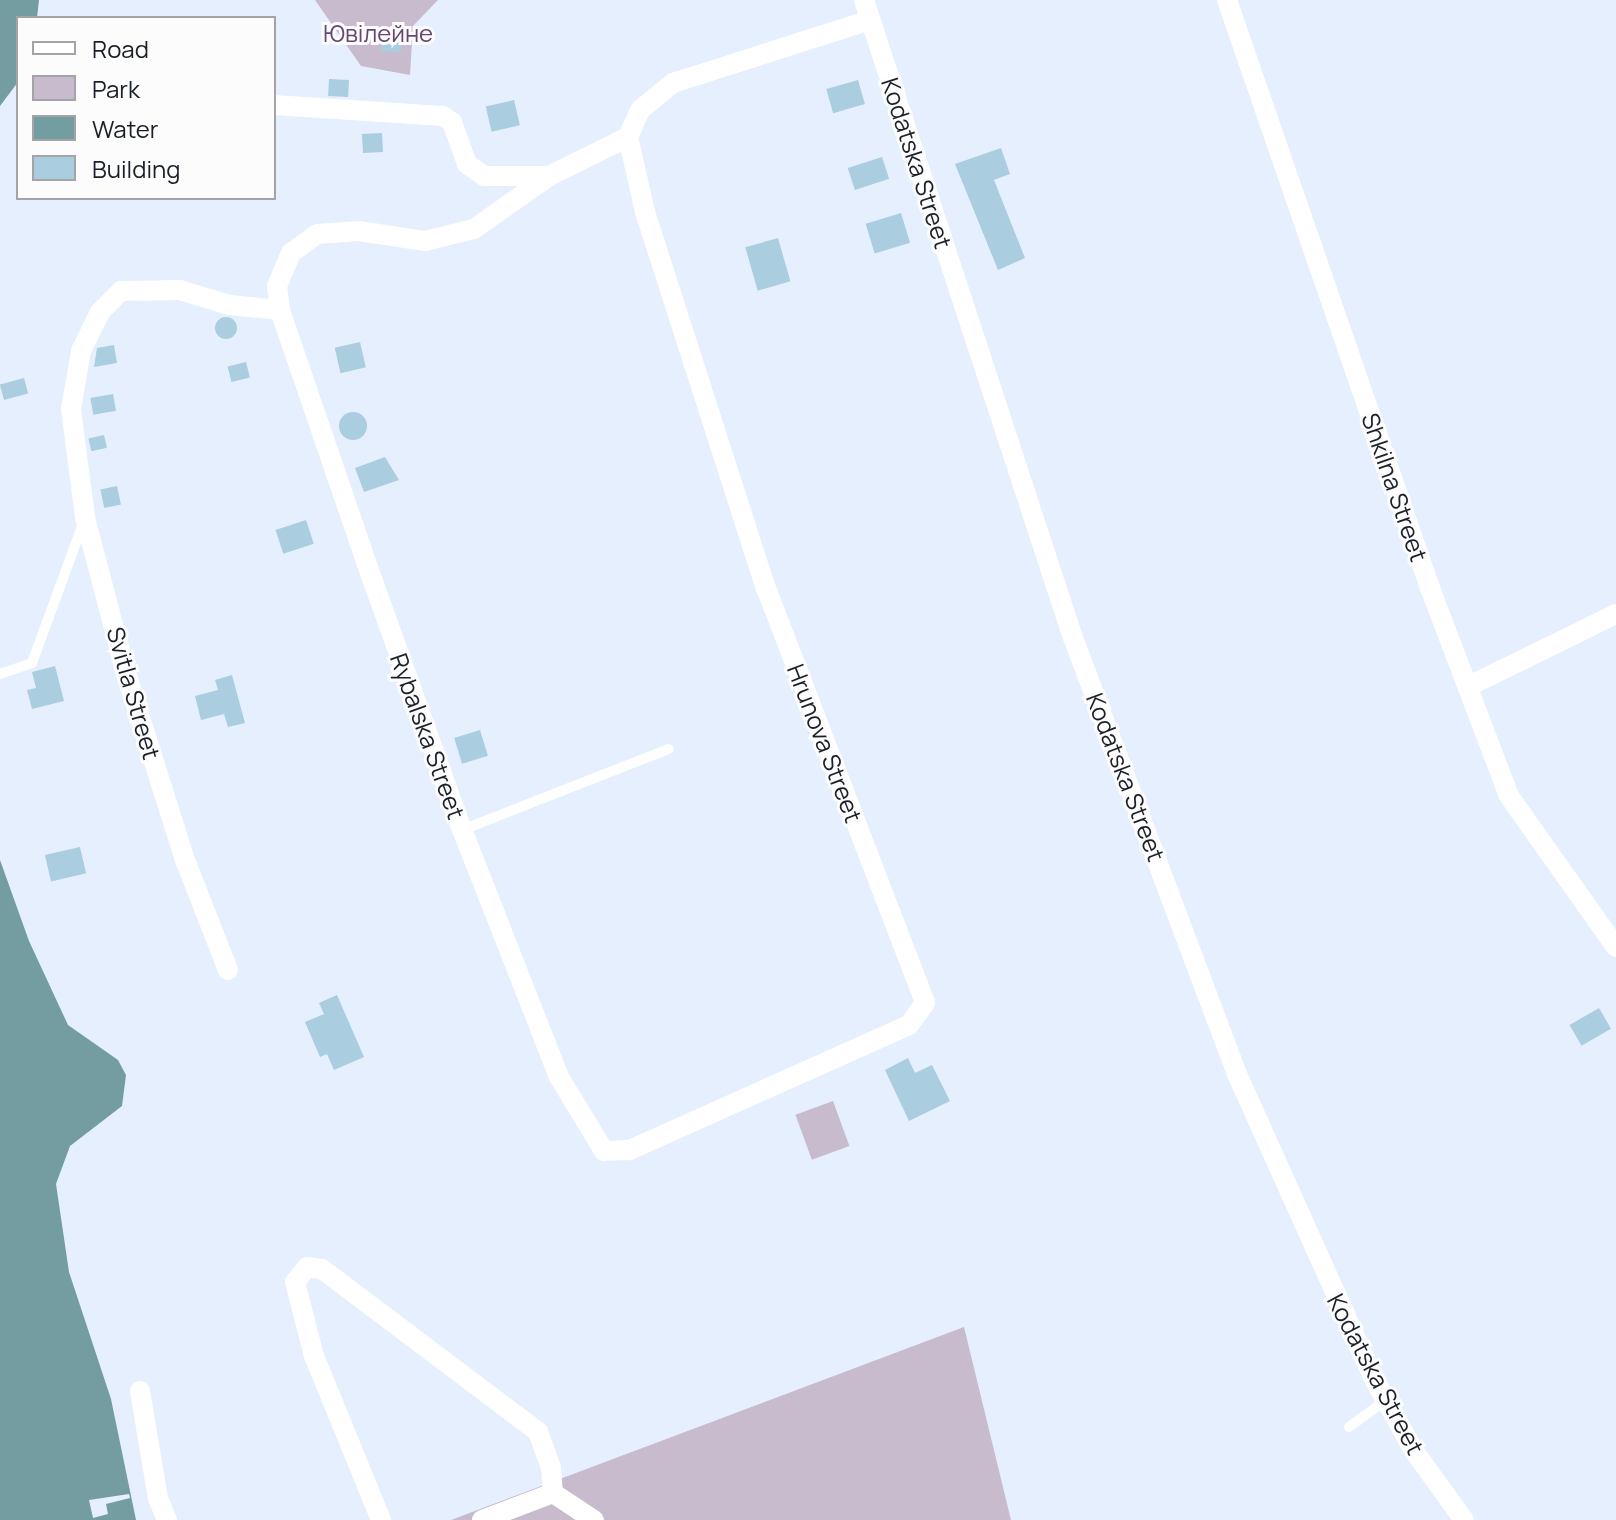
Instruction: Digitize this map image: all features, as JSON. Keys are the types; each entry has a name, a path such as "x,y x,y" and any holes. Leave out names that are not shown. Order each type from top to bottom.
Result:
{"street":[{"name":"Kodatska Street","path":"864,0 1072,635 1237,1074 1304,1230 1386,1400 1414,1451 1464,1520"},
{"name":"Shkilna Street","path":"1227,0 1430,588 1471,685 1509,796 1616,947"},
{"path":"276,105 443,116 452,122 467,164 484,176 549,176 628,137 640,110 673,83 870,20"},
{"name":"Hrunova Street","path":"604,1151 629,1150 909,1025 925,1003 766,588 645,212 628,137"},
{"name":"Rybalska Street","path":"549,176 462,232 425,241 359,231 317,234 302,241 277,286 280,310 462,830 559,1077 604,1151"},
{"name":"Svitla Street","path":"228,970 165,800 85,517 71,409 81,351 100,312 121,291 180,290 229,305 280,310"},
{"path":"1471,685 1616,614"},
{"path":"381,1520 314,1356 295,1282 307,1267 322,1269 538,1432 551,1467 553,1493"},
{"path":"140,1391 158,1498 167,1520"},
{"path":"482,1520 553,1493"},
{"path":"553,1493 594,1520"}],"lane":[{"path":"0,674 32,663 85,517"},
{"path":"462,830 669,749"},
{"path":"1349,1427 1386,1400"}],"green space":[{"name":"Ювілейне","path":"315,0 438,0 413,26 410,75 361,66"},
{"path":"833,1101 849,1146 812,1160 795,1115"},
{"path":"964,1327 1011,1520 451,1520"}],"water":[{"path":"0,0 39,0 37,16 16,16 16,85 0,106"},
{"path":"0,860 29,941 68,1025 118,1060 126,1075 122,1106 70,1146 56,1184 69,1272 111,1399 136,1520 0,1520"}],"pier":[{"path":"129,1494 130,1498 106,1504 108,1514 93,1518 89,1500"}],"building":[{"path":"382,29 402,30 401,52 381,51"},
{"path":"329,79 349,80 348,97 328,96"},
{"path":"858,80 865,104 833,113 826,89"},
{"path":"514,100 520,125 492,132 486,107"},
{"path":"382,133 383,152 363,153 362,134"},
{"path":"1001,148 1010,174 994,180 1025,258 998,270 955,164"},
{"path":"882,157 889,179 855,190 848,168"},
{"path":"901,213 910,243 875,253 866,224"},
{"path":"778,238 790,281 758,291 745,247"},
{"path":"222,317 230,317 237,328 230,339 222,339 215,332 215,324"},
{"path":"360,342 366,367 341,373 335,348"},
{"path":"114,345 117,363 94,367 97,348"},
{"path":"246,362 250,378 231,382 228,367"},
{"path":"24,378 28,393 4,400 0,384"},
{"path":"113,394 116,411 93,415 90,398"},
{"path":"353,412 363,416 367,426 363,436 353,440 343,436 339,426 343,416"},
{"path":"104,435 107,448 91,451 88,439"},
{"path":"385,457 399,480 364,492 355,468"},
{"path":"117,486 121,505 104,508 100,490"},
{"path":"306,520 314,544 283,554 276,530"},
{"path":"55,666 64,701 32,709 27,690 36,688 32,672"},
{"path":"232,675 245,723 228,727 224,714 201,720 195,696 218,690 215,680"},
{"path":"480,730 488,756 462,764 454,738"},
{"path":"80,847 86,873 51,881 45,855"},
{"path":"337,995 364,1057 334,1070 327,1054 320,1057 305,1022 324,1014 319,1003"},
{"path":"1599,1008 1611,1029 1582,1046 1570,1025"},
{"path":"908,1058 915,1073 932,1065 950,1101 909,1121 885,1070"}]}
